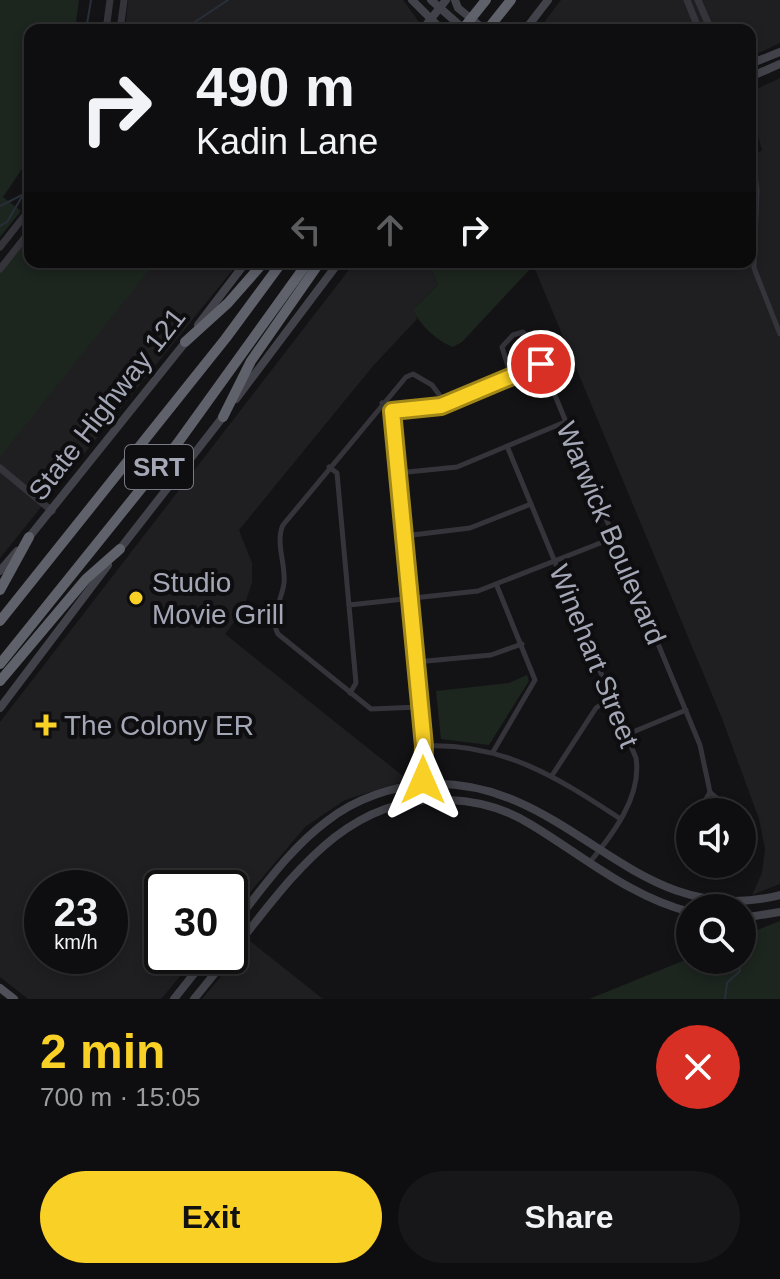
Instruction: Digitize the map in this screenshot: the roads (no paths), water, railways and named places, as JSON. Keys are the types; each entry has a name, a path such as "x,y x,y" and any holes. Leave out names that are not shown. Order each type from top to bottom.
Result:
{"highway":[{"path":"491,24 511,0"},
{"path":"468,24 483,4"},
{"path":"185,342 228,303 259,268"},
{"name":"SRT","path":"0,621 226,338 278,268"},
{"name":"SRT","path":"0,664 177,444 304,268"},
{"path":"223,417 234,388 316,268"},
{"path":"0,590 29,537"},
{"path":"0,681 86,579 120,549"}],"main road":[{"path":"412,0 435,24"},
{"path":"431,0 456,24"},
{"path":"427,24 446,0"},
{"path":"455,0 462,12 484,24"},
{"path":"530,24 548,0"},
{"path":"756,62 780,52"},
{"path":"756,74 780,64"},
{"name":"State Highway 121","path":"0,571 52,511 241,268"},
{"path":"0,708 37,654 223,417 335,268"},
{"path":"248,906 305,840 342,810 385,791 423,784 477,787 508,795 648,880 685,895 737,901 780,895"},
{"path":"248,932 320,847 350,825 387,807 424,800 469,802 504,811 648,898 676,907"},
{"path":"276,871 290,881"},
{"path":"756,916 780,912"},
{"path":"174,999 194,974"},
{"path":"194,999 215,974"},
{"path":"0,988 14,999"}],"street":[{"path":"107,24 110,0"},
{"path":"121,24 124,0"},
{"path":"687,0 697,24"},
{"path":"698,0 708,24"},
{"path":"756,183 756,216"},
{"path":"0,247 24,217"},
{"path":"0,269 24,239"},
{"path":"754,268 780,334"},
{"name":"Warwick Boulevard","path":"511,376 502,350 517,332 529,337 541,364 686,710 705,758 710,792 717,798"},
{"path":"392,411 446,404 541,364"},
{"path":"419,707 374,710 281,637 273,624 284,579 281,528 404,379 414,374 432,385 446,404"},
{"path":"382,403 392,411 424,746 424,800"},
{"path":"398,473 457,467 565,422"},
{"name":"Winehart Street","path":"507,446 635,753 637,773 634,789 601,850 590,862"},
{"path":"329,467 337,473 356,683 350,693"},
{"path":"0,468 52,511"},
{"path":"404,536 463,530 531,504"},
{"path":"349,605 468,593 497,586 613,538"},
{"path":"493,752 535,683 497,586"},
{"path":"416,662 491,655 522,644"},
{"path":"553,774 596,708 612,697"},
{"path":"628,734 686,710"},
{"path":"424,746 465,747 493,752 553,774 619,818"},
{"path":"707,798 710,792"}],"waterway":[{"path":"87,24 91,0"},
{"path":"192,24 228,0"},
{"path":"0,226 7,222 24,193"},
{"path":"0,206 22,195"},
{"path":"725,999 727,983 737,974"}],"place":[{"name":"Studio Movie Grill","path":"136,598"},
{"name":"The Colony ER","path":"46,725"}]}
